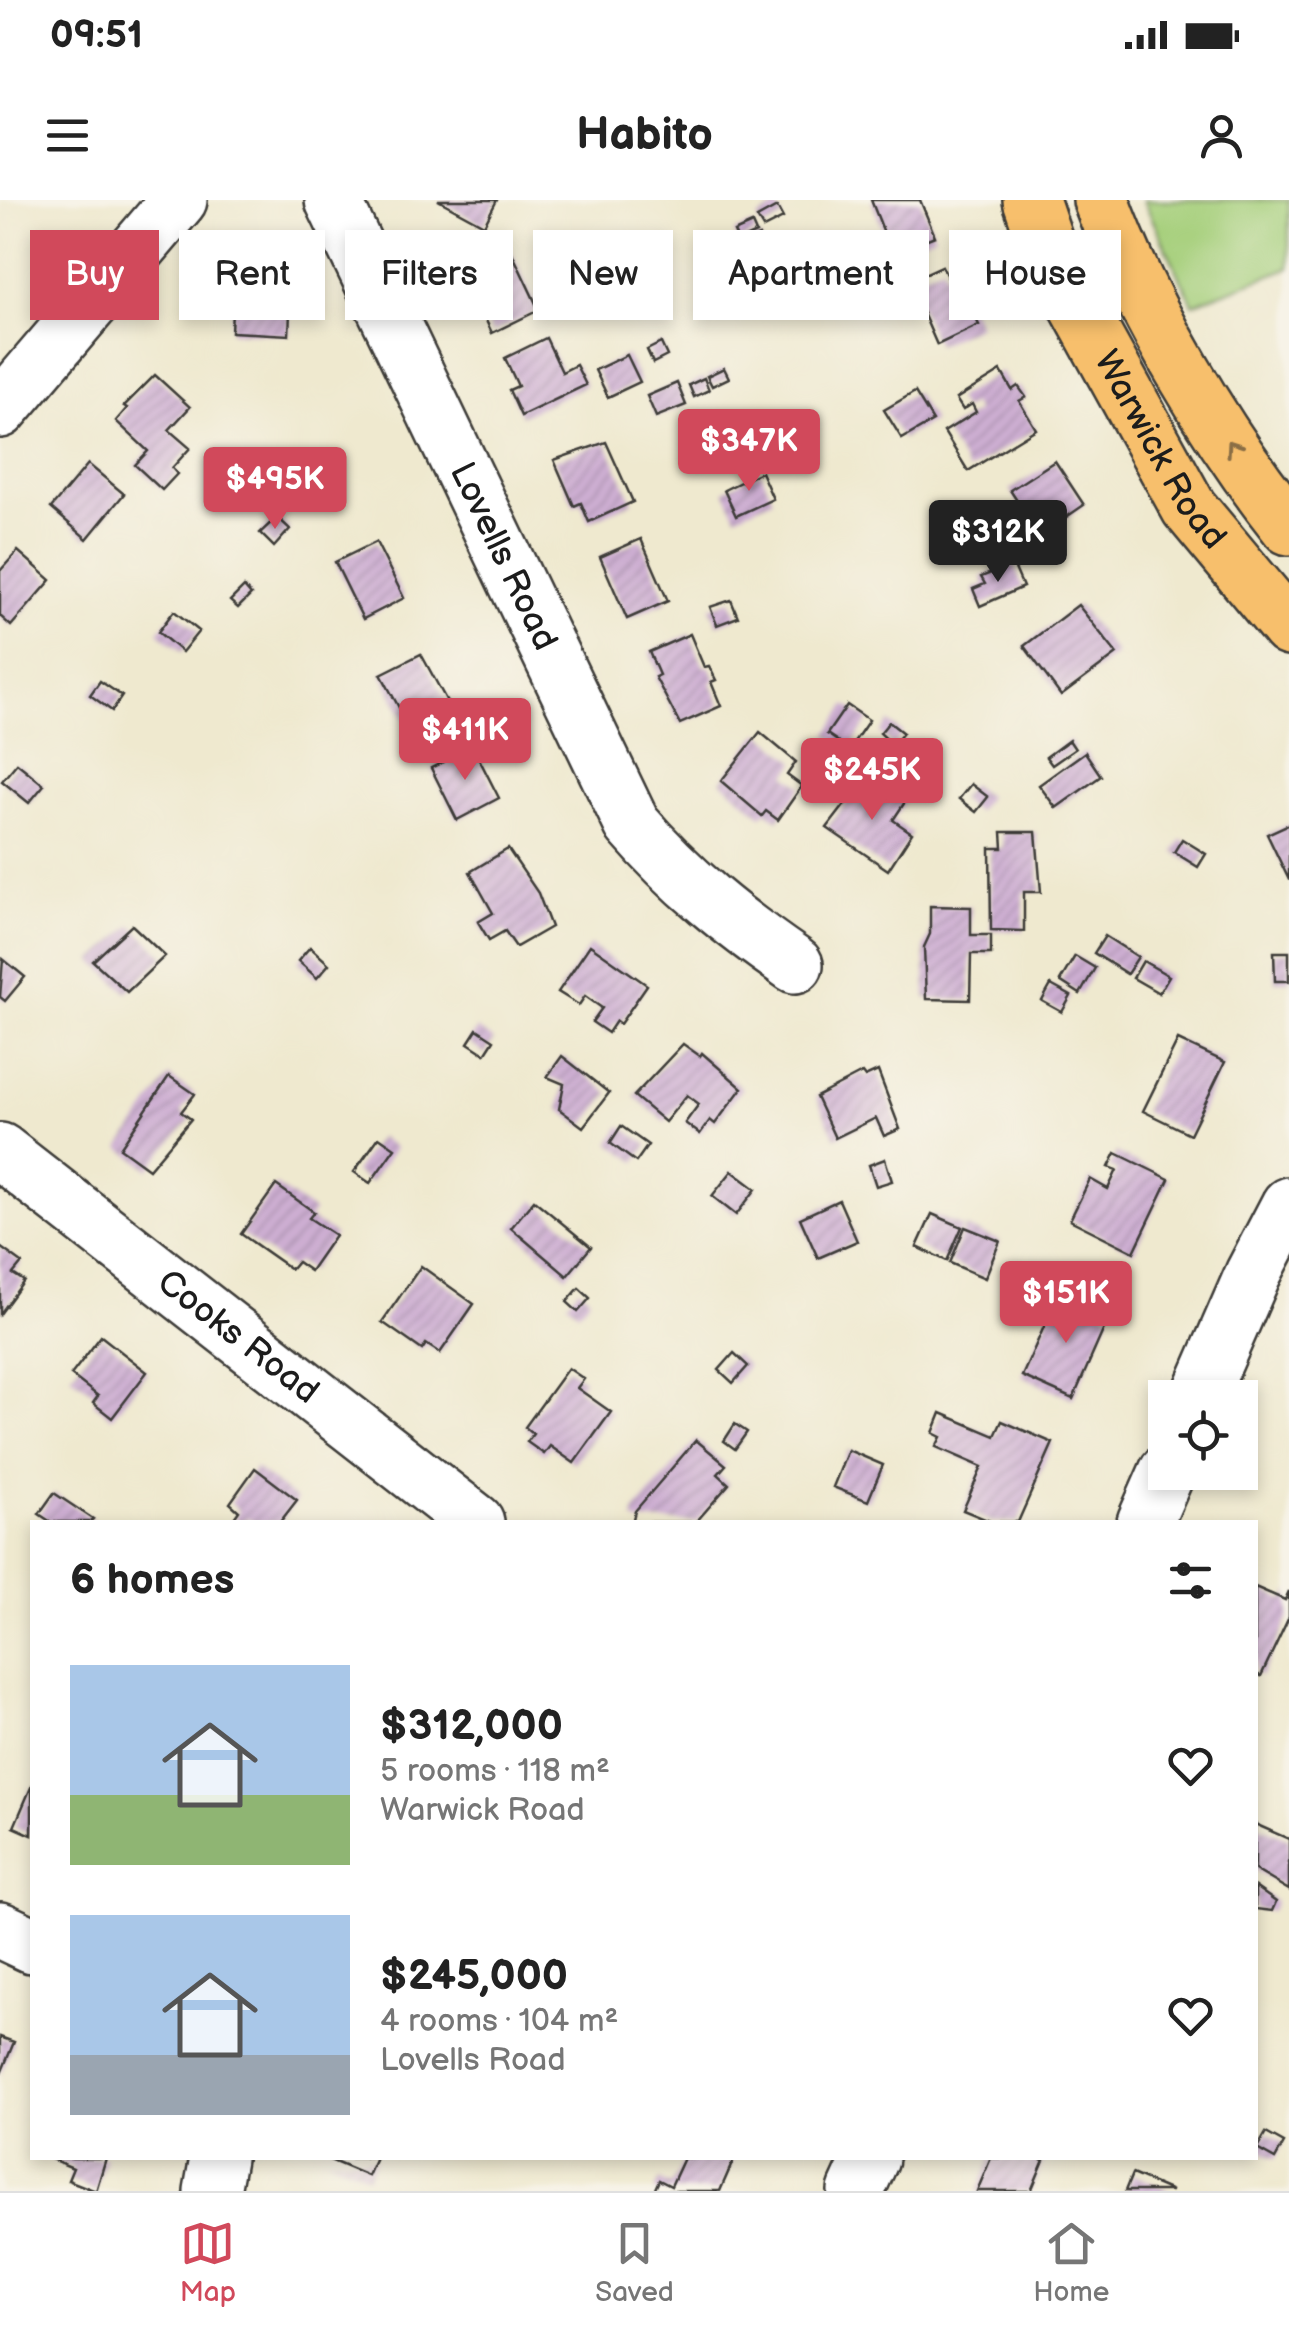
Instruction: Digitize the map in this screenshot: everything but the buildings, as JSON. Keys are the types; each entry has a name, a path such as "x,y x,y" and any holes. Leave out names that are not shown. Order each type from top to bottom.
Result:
{"main road":[{"name":"Warwick Road","path":"1030,200 1050,256 1189,508 1289,628"},
{"name":"Warwick Road","path":"1102,200 1118,248 1209,411 1289,527"}],"street":[{"path":"0,410 179,200"},
{"name":"Lovells Road","path":"332,200 632,824 676,876 732,922 796,965"},
{"name":"Cooks Road","path":"0,1151 473,1520"},
{"path":"1207,1380 1253,1274 1289,1205"},
{"path":"1146,1520 1159,1490"},
{"path":"0,1930 30,1944"},
{"path":"212,2191 218,2160"},
{"path":"856,2191 870,2160"}],"green space":[{"path":"1143,200 1289,200 1289,268 1193,304"}]}
